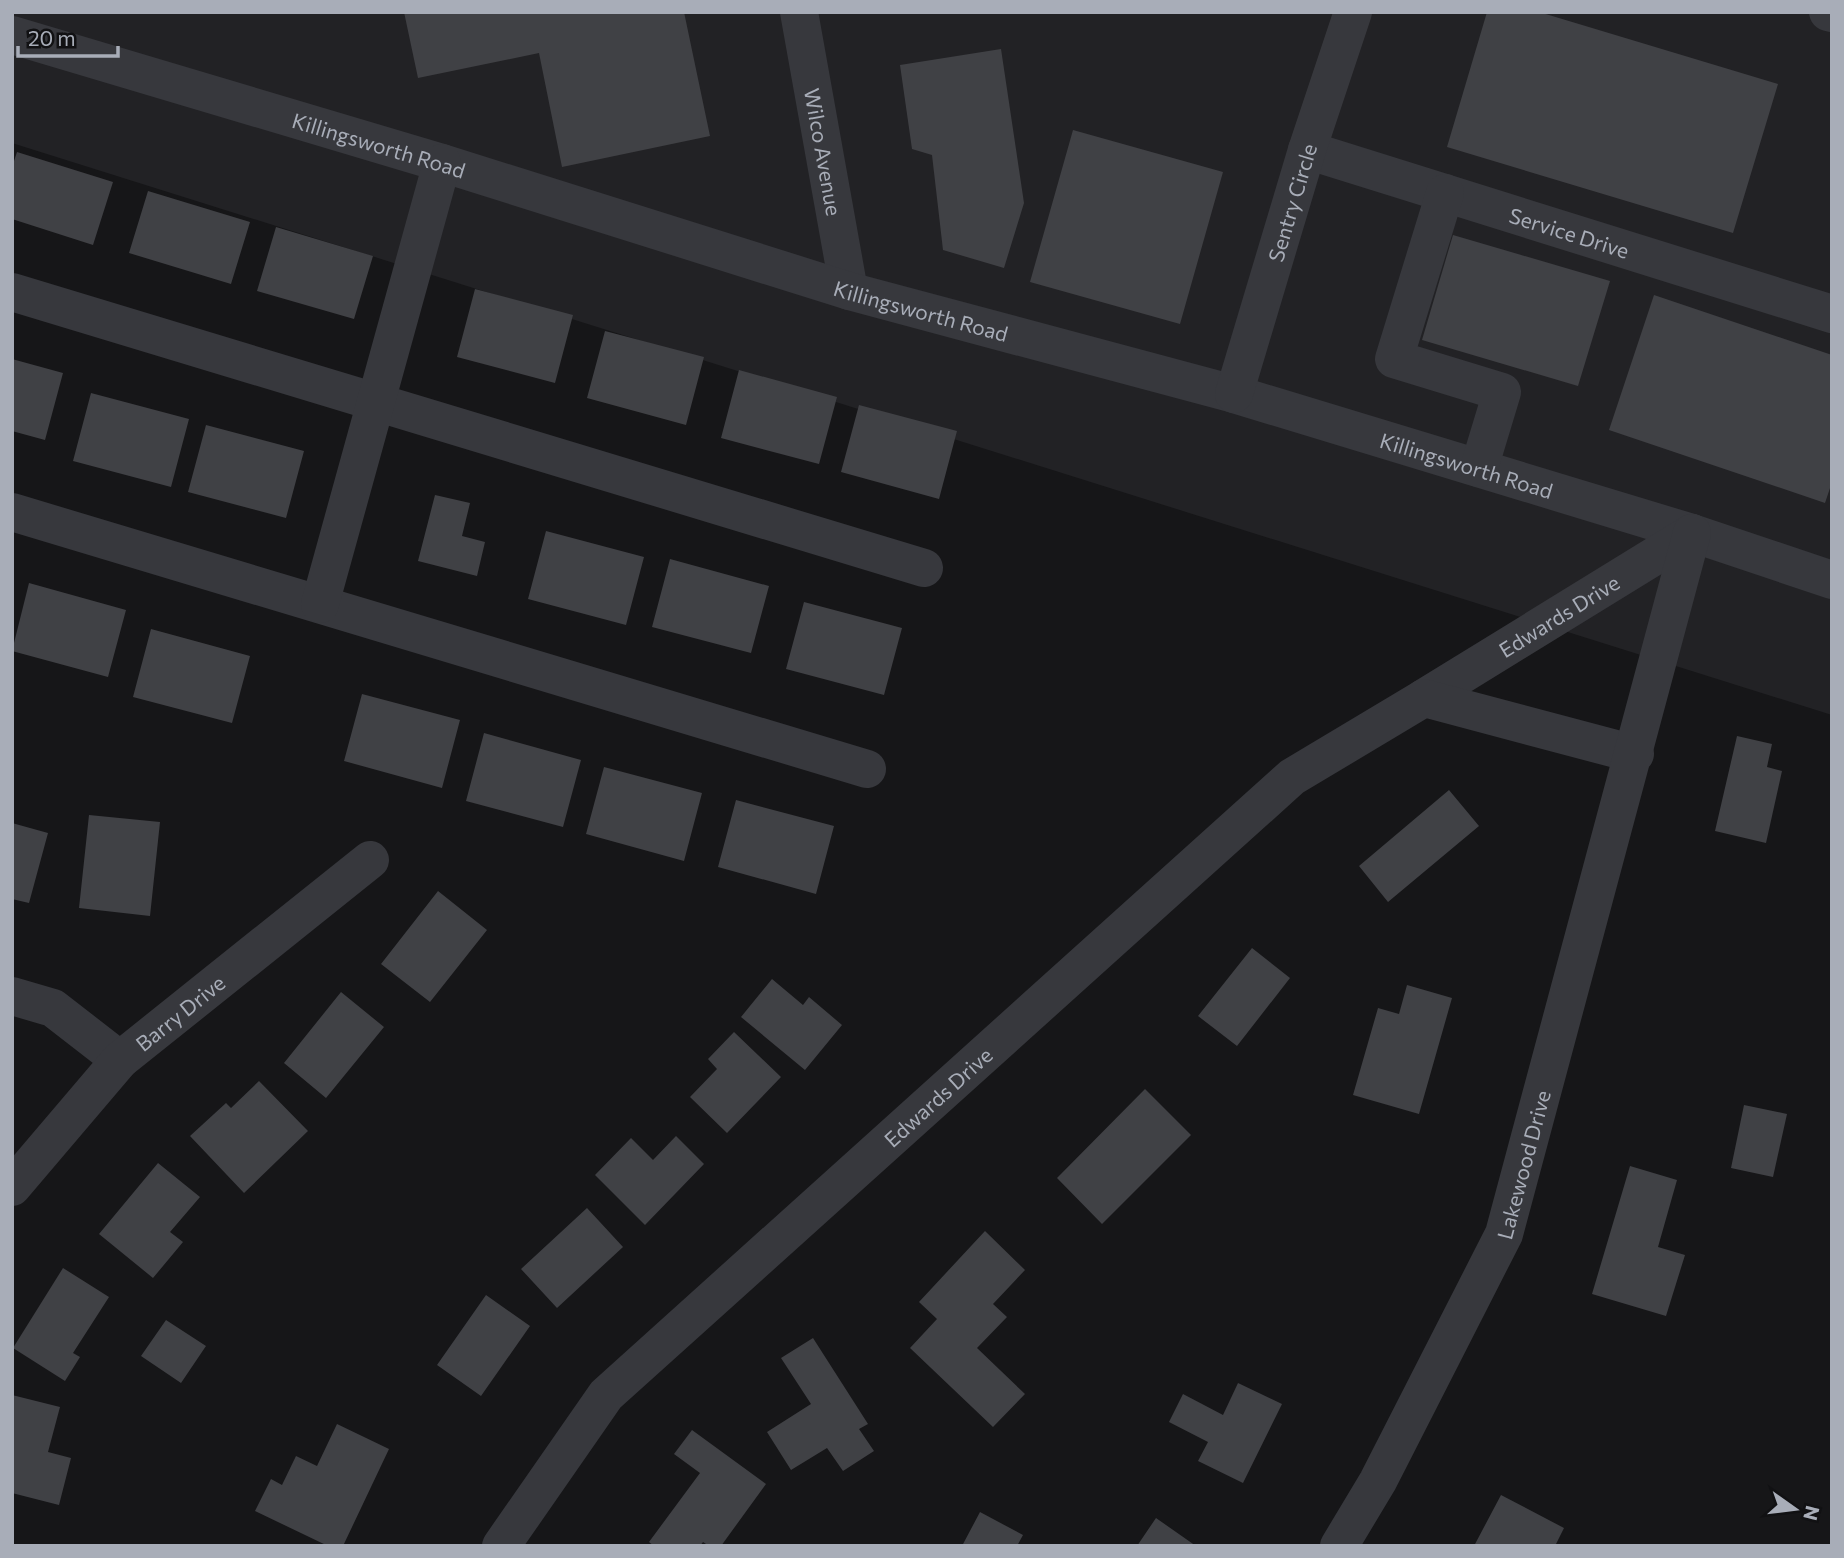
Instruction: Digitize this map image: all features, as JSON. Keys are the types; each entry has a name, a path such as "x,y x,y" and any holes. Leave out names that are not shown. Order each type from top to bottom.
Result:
{"street":[{"name":"Wilco Avenue","path":"799,12 849,291"},
{"name":"Sentry Circle","path":"1234,394 1307,150 1353,12"},
{"name":"Killingsworth Road","path":"12,35 442,163 849,291 1234,394 1692,533 1831,579"},
{"name":"Service Drive","path":"1307,150 1832,314"},
{"path":"320,604 442,163"},
{"path":"1445,193 1394,359 1502,392 1479,468"},
{"path":"12,292 924,568"},
{"path":"12,512 867,769"},
{"name":"Edwards Drive","path":"501,1546 606,1395 1293,777 1692,533"},
{"name":"Lakewood Drive","path":"1339,1546 1378,1481 1504,1234 1635,754 1692,533"},
{"path":"1424,698 1635,754"},
{"name":"Barry Drive","path":"12,1187 120,1060 370,860"},
{"path":"12,996 53,1008 120,1060"}],"shaded area":[{"path":"12,12 1832,12 1832,715 12,143"}],"building":[{"path":"404,12 684,12 710,136 562,167 539,53 418,78"},
{"path":"1487,12 1539,12 1778,84 1733,233 1447,147"},
{"path":"1001,49 1024,203 1004,268 943,250 932,155 912,149 900,65"},
{"path":"1073,130 1223,172 1180,324 1030,282"},
{"path":"17,152 113,182 93,245 12,219 12,167"},
{"path":"148,191 250,222 231,284 129,253"},
{"path":"276,227 373,256 354,319 257,291"},
{"path":"1453,235 1610,281 1578,386 1422,340"},
{"path":"475,289 573,315 555,383 457,357"},
{"path":"1654,295 1832,355 1832,482 1825,503 1609,430"},
{"path":"605,331 704,357 686,425 587,398"},
{"path":"12,359 63,373 45,440 12,431"},
{"path":"739,370 837,397 819,464 721,438"},
{"path":"91,393 189,419 171,487 73,461"},
{"path":"859,405 957,431 939,499 841,472"},
{"path":"206,425 304,451 286,518 188,492"},
{"path":"435,495 470,503 462,536 485,542 477,576 418,561"},
{"path":"546,531 644,557 626,625 528,599"},
{"path":"670,559 769,586 751,653 652,627"},
{"path":"29,583 126,610 108,677 12,651"},
{"path":"804,602 902,628 884,695 786,669"},
{"path":"151,629 250,656 232,723 133,697"},
{"path":"362,694 460,720 442,788 344,761"},
{"path":"484,733 581,760 563,827 466,801"},
{"path":"1737,736 1772,744 1767,767 1782,771 1766,843 1715,831"},
{"path":"604,767 702,793 684,861 586,834"},
{"path":"1449,790 1479,826 1388,902 1359,866"},
{"path":"736,800 834,826 816,894 718,867"},
{"path":"89,815 160,822 150,916 79,908"},
{"path":"12,823 48,833 29,903 12,899"},
{"path":"438,891 487,930 430,1002 381,964"},
{"path":"1252,948 1290,978 1237,1046 1198,1016"},
{"path":"772,979 803,1005 809,997 842,1025 805,1070 741,1017"},
{"path":"1407,985 1452,998 1419,1114 1353,1095 1378,1008 1399,1014"},
{"path":"341,992 384,1027 326,1098 284,1063"},
{"path":"734,1032 781,1077 727,1133 690,1097 717,1069 708,1059"},
{"path":"259,1081 308,1131 244,1193 190,1136 226,1103 231,1108"},
{"path":"1145,1089 1191,1135 1102,1224 1057,1178"},
{"path":"1744,1105 1787,1114 1773,1177 1731,1168"},
{"path":"676,1136 704,1164 645,1225 595,1175 631,1138 653,1160"},
{"path":"158,1163 200,1197 170,1232 183,1242 153,1278 99,1234"},
{"path":"1630,1166 1677,1180 1658,1247 1685,1255 1666,1316 1592,1294"},
{"path":"587,1208 623,1247 557,1308 521,1269"},
{"path":"985,1231 1025,1270 993,1304 1007,1317 977,1348 1025,1394 993,1427 910,1348 937,1319 919,1302"},
{"path":"63,1268 109,1297 73,1353 80,1357 65,1381 13,1348"},
{"path":"486,1295 530,1326 481,1396 437,1365"},
{"path":"166,1320 206,1346 181,1383 141,1356"},
{"path":"813,1338 868,1424 859,1429 874,1451 843,1471 827,1448 791,1470 767,1432 811,1404 781,1358"},
{"path":"1238,1383 1282,1404 1243,1483 1198,1461 1208,1442 1169,1422 1183,1394 1223,1415"},
{"path":"12,1395 60,1407 48,1452 71,1458 59,1505 12,1493"},
{"path":"337,1424 389,1449 343,1546 328,1546 255,1511 271,1479 282,1485 296,1456 317,1466"},
{"path":"692,1430 766,1484 721,1546 709,1546 703,1542 700,1546 654,1546 649,1542 700,1473 674,1454"},
{"path":"1501,1495 1564,1528 1555,1546 1474,1546"},
{"path":"980,1512 1023,1535 1017,1546 962,1546"},
{"path":"1156,1518 1196,1546 1137,1546"}]}
